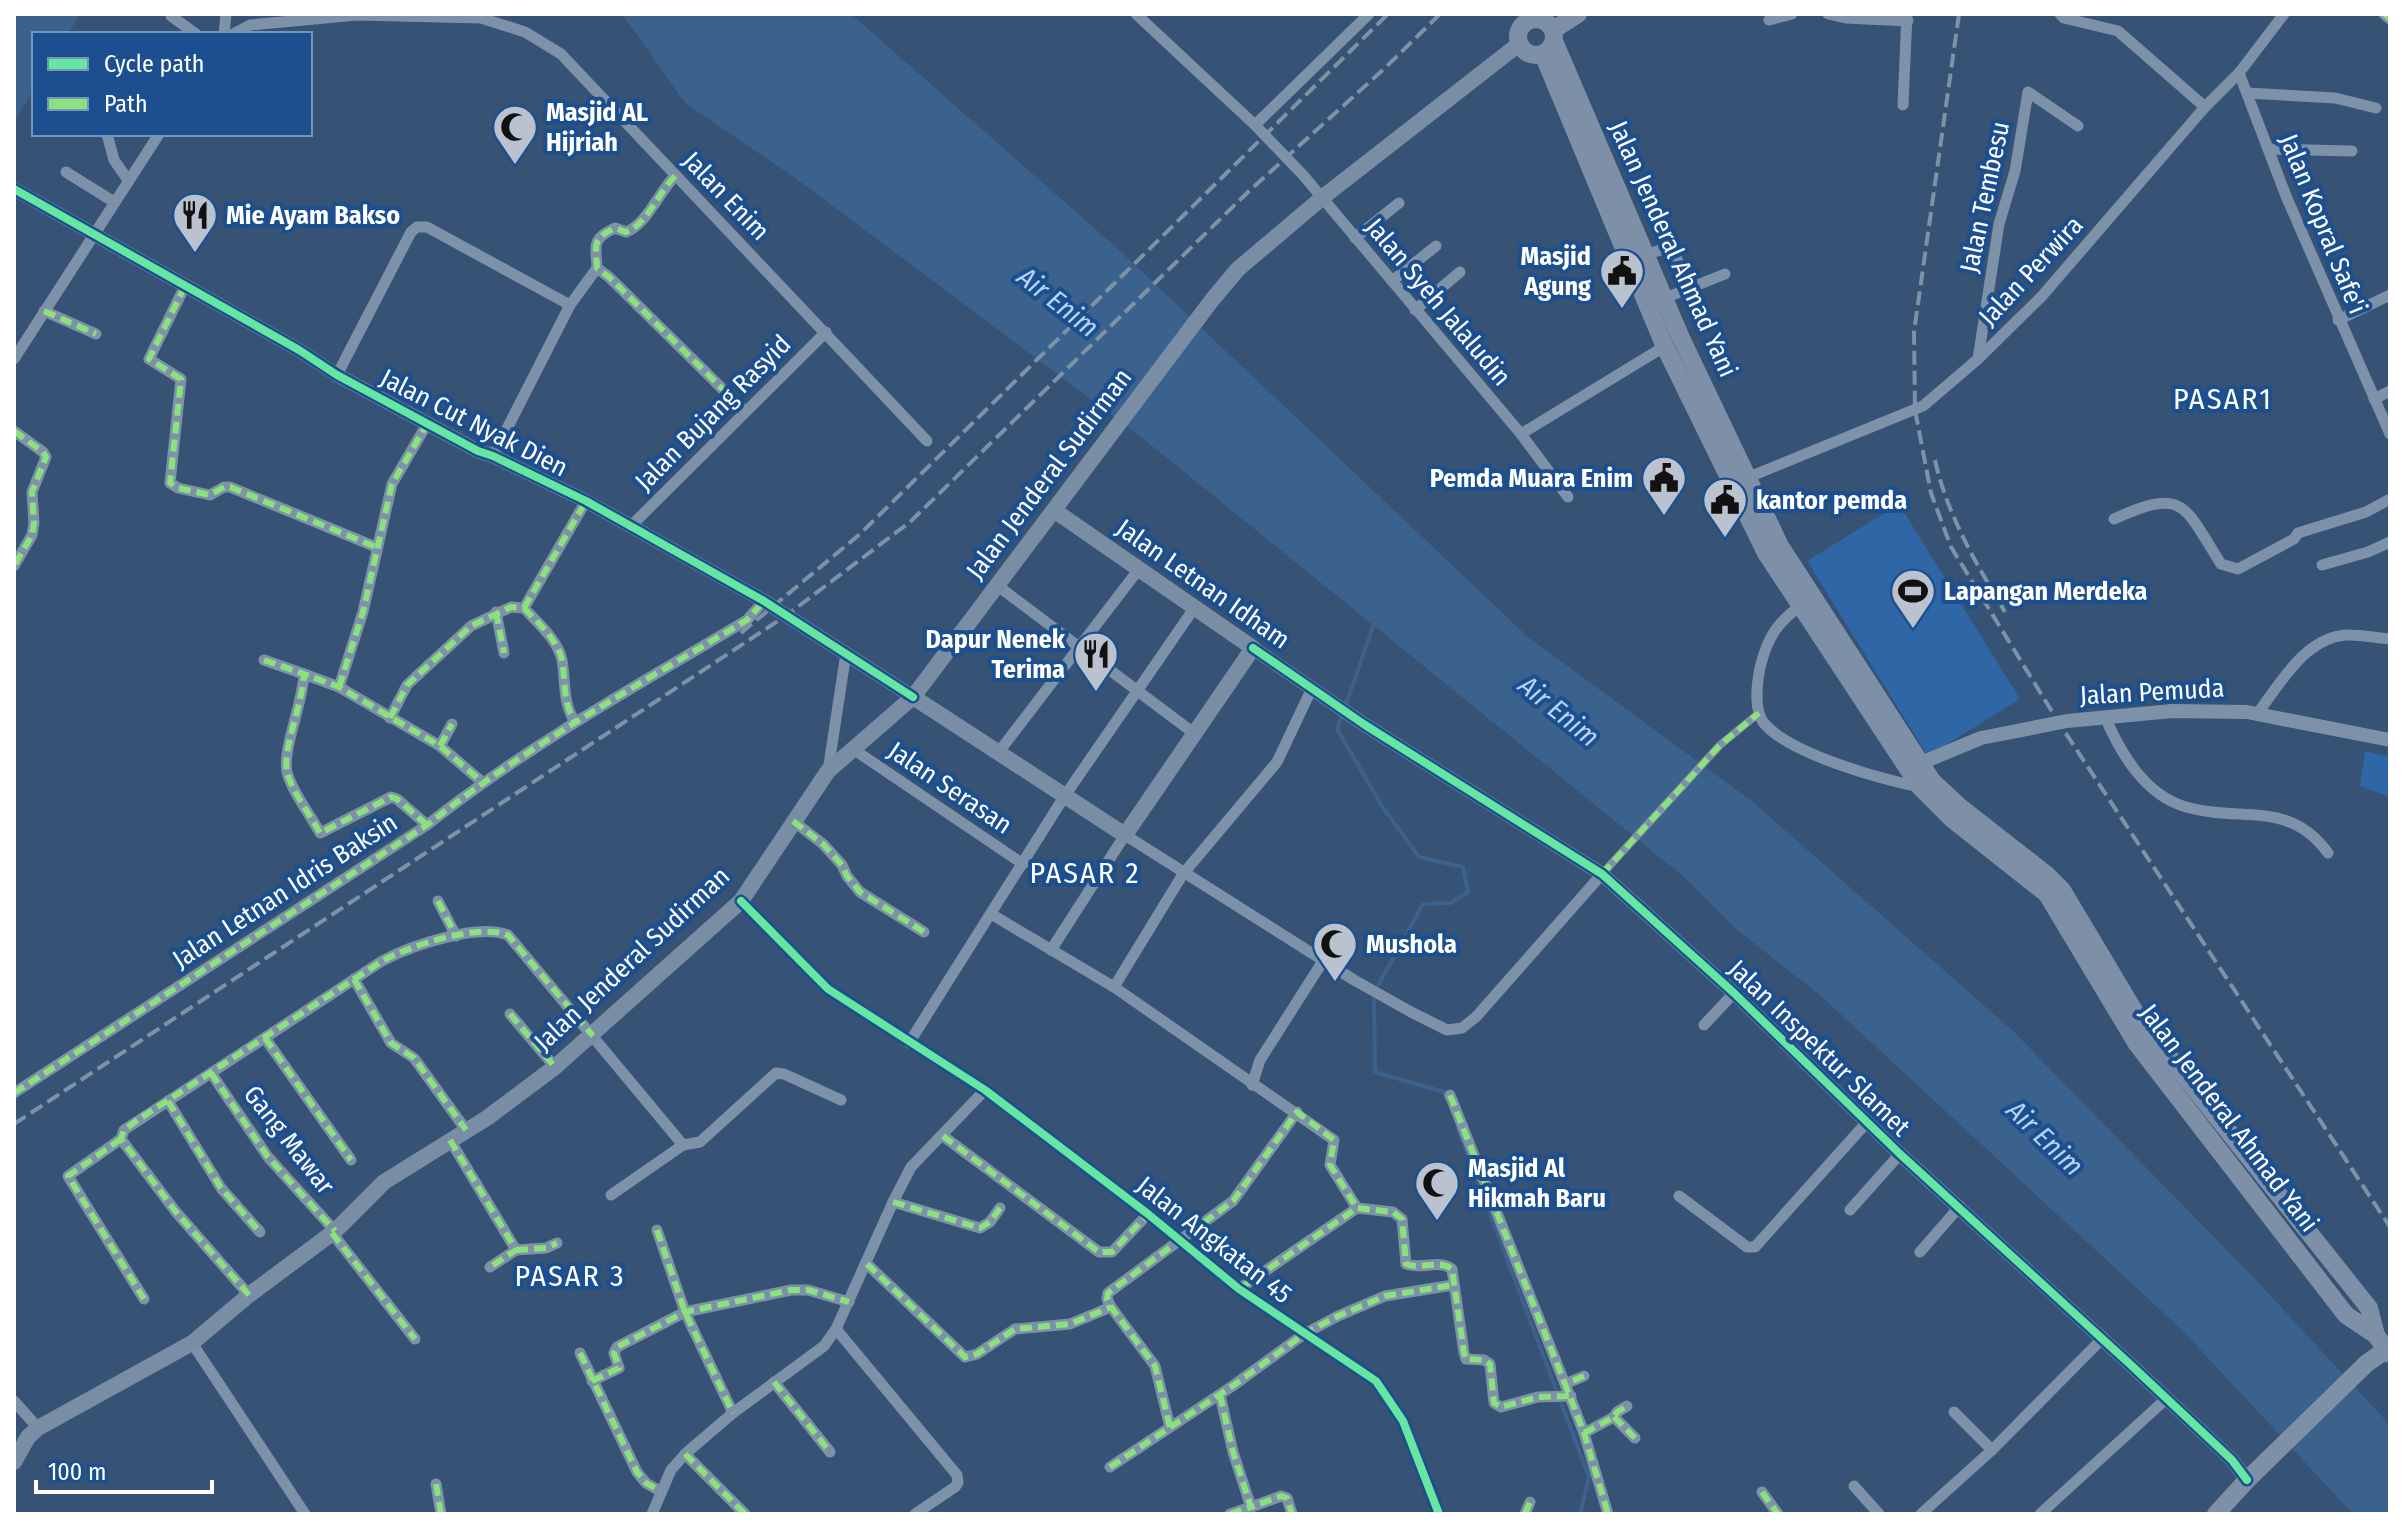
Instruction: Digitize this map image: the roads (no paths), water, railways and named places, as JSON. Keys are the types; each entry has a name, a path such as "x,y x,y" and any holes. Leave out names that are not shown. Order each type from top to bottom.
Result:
{"highway":[{"path":"1546,32 1521,27 1519,44 1533,55 1546,32 1578,14"},
{"name":"Jalan Jenderal Ahmad Yani","path":"1546,32 1647,254 1665,298 1673,342"},
{"name":"Jalan Jenderal Ahmad Yani","path":"1546,32 1596,188 1741,480 1766,553 1807,602"},
{"path":"1807,602 1921,763 1926,784"},
{"path":"1807,602 1926,784 1960,807 2062,890 2139,1019 2369,1308 2384,1346 2216,1514"},
{"name":"Jalan Jenderal Ahmad Yani","path":"1926,784 1952,819 2047,894 2137,1044 2346,1315 2384,1346"}],"main road":[{"name":"Jalan Jenderal Sudirman","path":"14,1462 28,1437 38,1428 192,1343 249,1295 333,1232 384,1182 466,1130 555,1067 741,901 828,771 913,697 1238,269 1323,197 1519,44"},
{"name":"Jalan Letnan Idham","path":"1055,511 1253,648"},
{"path":"913,697 1125,835 1253,648"}],"street":[{"name":"Jalan Enim","path":"237,32 250,25 357,14 481,18 525,32 561,54 927,441"},
{"name":"Jalan Syeh Jalaludin","path":"1136,14 1255,125 1323,197 1521,434 1568,497"},
{"path":"1151,28 1152,14"},
{"path":"1255,125 1369,14"},
{"path":"1769,20 1792,14"},
{"path":"1828,14 1908,18 1903,105"},
{"path":"2060,14 2064,18 2118,31 2205,107"},
{"name":"Jalan Perwira","path":"1741,480 1923,406 1978,359 2042,296 2205,107 2239,73 2284,14"},
{"path":"2384,14 2390,19"},
{"path":"171,16 193,32"},
{"name":"Jalan Kopral Safe'i","path":"2239,73 2338,320 2390,434"},
{"name":"Jalan Tembesu","path":"1978,359 1999,224 2015,171 2028,92 2078,126"},
{"path":"2247,93 2335,98 2376,108"},
{"path":"108,136 114,160 128,180"},
{"path":"14,359 19,340 44,311 158,136"},
{"path":"2268,149 2352,151"},
{"path":"66,172 114,202"},
{"path":"493,456 570,305 597,268 595,243 615,228 626,232 637,226 675,176"},
{"name":"Jalan Cut Nyak Dien","path":"14,189 299,350 337,375 478,451 586,501 764,601 913,697"},
{"path":"1355,238 1399,203"},
{"path":"337,375 411,232 417,227 427,227 570,305"},
{"path":"1392,281 1436,246"},
{"path":"1647,254 1672,247 1689,289"},
{"path":"597,268 745,411"},
{"path":"1415,310 1460,272"},
{"path":"1665,298 1725,274"},
{"path":"185,286 149,359 181,379 170,483 178,488 210,495 230,487 376,547"},
{"path":"2338,320 2390,295"},
{"path":"44,311 96,334"},
{"name":"Jalan Bujang Rasyid","path":"631,526 826,332"},
{"path":"1521,434 1673,342"},
{"path":"2374,399 2390,391"},
{"path":"339,687 363,612 392,484 427,424"},
{"path":"14,431 46,457 32,492 32,535 14,566"},
{"path":"2114,519 2146,504 2167,501 2179,504 2192,518 2221,564 2238,569 2294,539 2298,533 2366,512 2390,499"},
{"path":"524,608 586,501"},
{"path":"2322,565 2368,552 2390,542"},
{"path":"998,753 1139,569"},
{"path":"998,586 1195,734"},
{"path":"427,825 482,782 575,722 747,620 764,601"},
{"path":"1807,602 1779,623 1766,648 1757,689 1762,720 1774,732 1830,761 1926,784"},
{"path":"390,718 407,685 471,626 511,607 524,608 559,652 565,703 575,722"},
{"path":"909,1043 1064,797 1195,607"},
{"path":"496,612 504,653"},
{"path":"2257,714 2294,666 2320,644 2344,635 2390,639"},
{"name":"Jalan Letnan Idham","path":"1253,648 1317,692"},
{"path":"828,771 846,653"},
{"path":"264,660 339,687 440,746 482,782"},
{"name":"Jalan Letnan Idris Baksin","path":"14,1093 427,825 391,797 320,833 287,773 287,753 303,691 304,674"},
{"path":"1114,987 1183,874 1277,762 1317,692"},
{"name":"Jalan Inspektur Slamet","path":"1317,692 1602,874 1734,993 1900,1154 2103,1338 2232,1460 2247,1480"},
{"name":"Jalan Pemuda","path":"1921,763 1981,738 2067,721 2172,711 2257,714 2390,740"},
{"path":"1051,950 1125,835 1354,980 1447,1030 1462,1028 1476,1017 1626,846 1720,745 1759,713"},
{"path":"2105,717 2125,756 2146,782 2161,794 2193,808 2292,821 2315,835 2328,853"},
{"path":"440,746 452,724"},
{"name":"Jalan Serasan","path":"853,749 1023,864"},
{"path":"793,821 823,844 860,892 924,932"},
{"path":"438,901 456,936"},
{"name":"Jalan Angkatan 45","path":"741,901 828,989 985,1090 1148,1214 1239,1289 1376,1381 1403,1421 1439,1514"},
{"path":"991,914 1114,987 1334,1140 1330,1165 1357,1208"},
{"path":"144,1299 68,1176 121,1139 124,1130 136,1121 354,979 409,947 456,936 495,932 508,935 683,1145"},
{"path":"1252,1085 1260,1060 1323,961"},
{"path":"354,979 391,1043 414,1058 466,1130"},
{"path":"1704,1025 1734,993"},
{"path":"510,1014 555,1067"},
{"path":"265,1038 351,1160"},
{"name":"Gang Mawar","path":"211,1073 268,1157 333,1232 415,1339"},
{"path":"611,1195 683,1145 700,1142 776,1073 841,1100"},
{"path":"652,1514 671,1470 685,1454 733,1413 824,1346 836,1329 911,1167 985,1090"},
{"path":"1450,1095 1584,1433 1608,1514"},
{"path":"168,1101 221,1188 260,1232"},
{"path":"1170,1427 1155,1366 1107,1299 1113,1289 1233,1201 1297,1112"},
{"path":"1679,1196 1747,1247 1755,1247 1868,1121"},
{"path":"943,1136 1099,1252 1112,1252 1148,1214"},
{"path":"121,1139 176,1212 249,1295"},
{"path":"450,1140 516,1250"},
{"path":"1850,1210 1900,1154"},
{"path":"893,1202 980,1228 990,1222 1000,1208"},
{"path":"1920,1252 1960,1206"},
{"path":"1239,1289 1357,1208 1393,1212 1402,1219 1406,1264 1418,1267 1449,1266 1464,1353 1471,1361 1488,1361 1494,1403 1501,1407 1567,1392 1584,1376"},
{"path":"657,1230 685,1312 733,1413"},
{"path":"490,1267 516,1250 546,1248 557,1243"},
{"path":"867,1264 965,1357 977,1354 1015,1329 1070,1324 1111,1307"},
{"path":"1110,1467 1220,1395 1304,1334 1385,1296 1453,1285"},
{"path":"592,1381 619,1368 614,1353 617,1347 685,1312 799,1289 849,1302"},
{"path":"836,1329 957,1475 955,1487 915,1514"},
{"path":"1921,1514 1992,1450 2103,1338"},
{"path":"192,1343 305,1514"},
{"path":"580,1353 637,1472 646,1483 660,1491"},
{"path":"774,1382 830,1452"},
{"path":"1220,1395 1233,1452 1251,1507"},
{"path":"2040,1514 2166,1399"},
{"path":"14,1401 38,1428"},
{"path":"1584,1433 1614,1417 1627,1406"},
{"path":"1954,1412 1992,1450"},
{"path":"1614,1417 1635,1438"},
{"path":"685,1454 745,1514"},
{"path":"436,1484 441,1514"},
{"path":"1854,1486 1879,1514"},
{"path":"1762,1492 1778,1514"},
{"path":"1230,1514 1281,1496 1287,1498 1292,1514"},
{"path":"1525,1514 1530,1502"}],"water":[{"path":"14,14 80,14 69,32 32,32 32,92 14,122"},
{"name":"Air Enim","path":"622,14 851,14 1117,248 1528,637 1753,802 2013,1031 2256,1280 2390,1425 2390,1514 2353,1514 2181,1329 1822,997 1735,928 1684,877 1141,437 798,180 685,103"}],"waterway":[{"path":"1345,707 1375,621"},
{"path":"1342,716 1337,729 1382,806 1419,857 1463,867 1468,892 1451,903 1423,904 1374,993 1375,1072 1444,1092 1446,1099"},
{"path":"1458,1129 1589,1477 1580,1514"}],"railway":[{"path":"741,633 860,534 1388,14"},
{"path":"14,1124 787,615 910,522 1248,192 1440,14"},
{"path":"1959,14 1914,332 1915,410 1931,493 1951,547 2059,723 2390,1227"},
{"path":"1935,460 1955,520 2005,612"}],"place":[{"name":"Masjid AL Hijriah","path":"515,166"},
{"name":"Mie Ayam Bakso","path":"195,254"},
{"name":"Masjid Agung","path":"1622,310"},
{"name":"Pemda Muara Enim","path":"1664,517"},
{"name":"kantor pemda","path":"1725,539"},
{"name":"Lapangan Merdeka","path":"1913,630"},
{"name":"Dapur Nenek Terima","path":"1096,693"},
{"name":"Mushola","path":"1335,983"},
{"name":"Masjid Al Hikmah Baru","path":"1437,1222"}],"district":[{"name":"PASAR1","path":"2223,399"},
{"name":"PASAR 2","path":"1085,873"},
{"name":"PASAR 3","path":"570,1276"}]}
